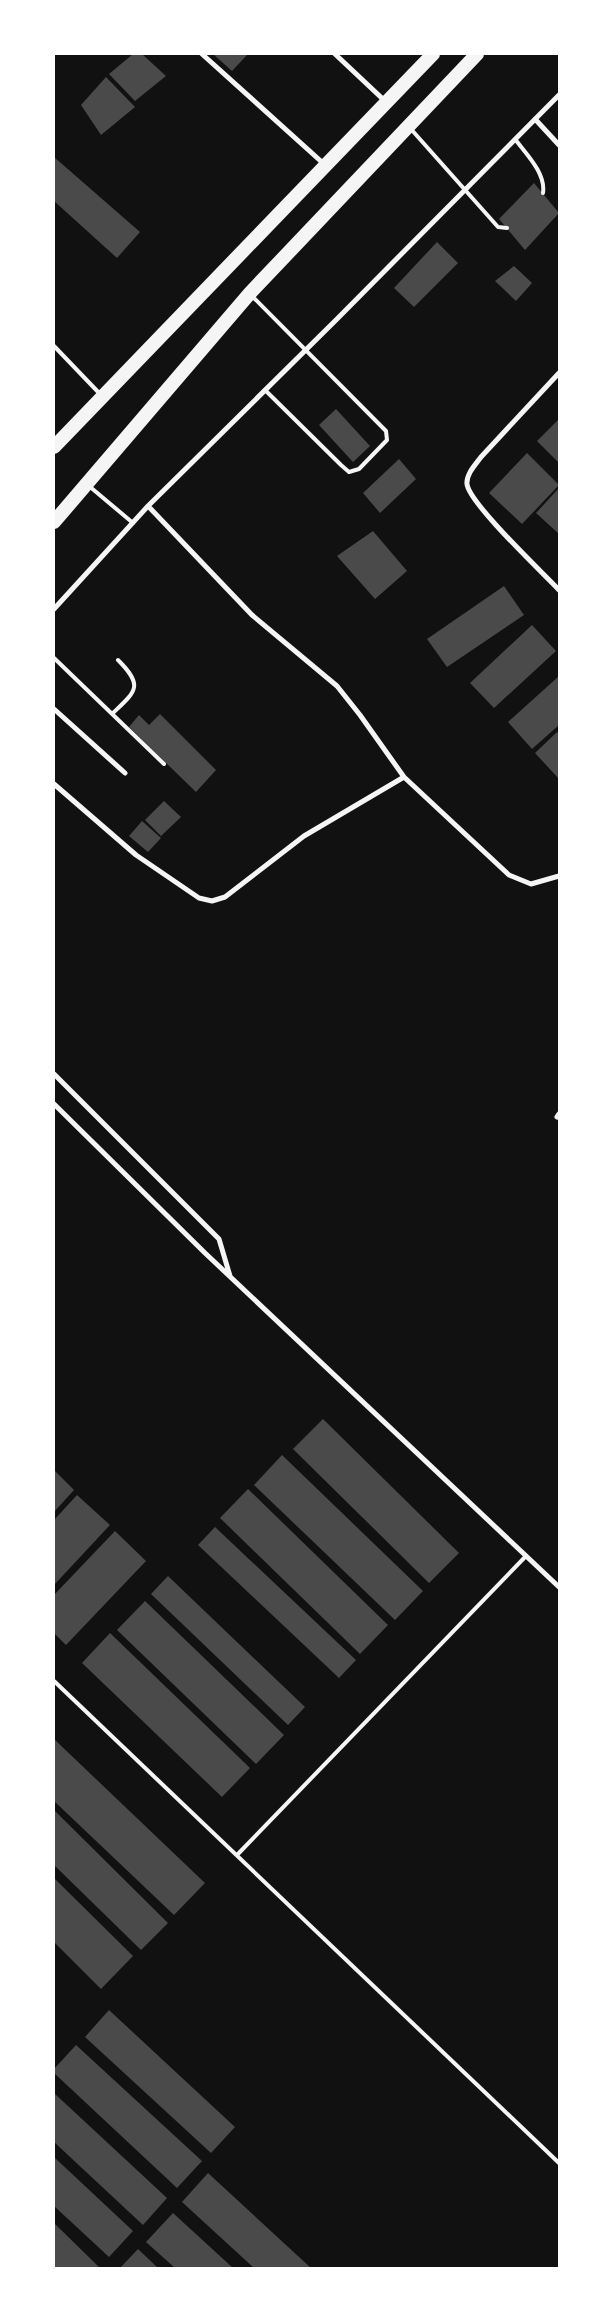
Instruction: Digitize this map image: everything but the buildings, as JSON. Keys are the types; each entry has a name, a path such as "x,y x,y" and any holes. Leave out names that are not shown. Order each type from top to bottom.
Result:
{"highway":[{"path":"54,447 324,164 433,54"},
{"path":"54,522 250,293 477,54"}],"street":[{"path":"202,54 324,164"},
{"path":"335,54 386,102"},
{"path":"54,610 148,506 559,95"},
{"path":"535,119 559,145"},
{"path":"559,373 481,457 471,470 466,482 469,492 486,513 559,590"},
{"path":"148,506 252,615 337,686 404,776 509,875 531,884 559,876"},
{"path":"54,709 125,773"},
{"path":"54,784 136,855 199,898 212,901 225,897 304,836 404,776"},
{"path":"54,1074 219,1238 230,1276"},
{"path":"54,1104 230,1276 559,1587"}],"lane":[{"path":"408,126 498,227 507,228"},
{"path":"515,138 541,176 544,187 543,193"},
{"path":"250,293 386,431 387,440 359,469 349,472 265,390"},
{"path":"54,346 102,396"},
{"path":"86,483 133,523"},
{"path":"54,658 164,764"},
{"path":"113,713 131,695 134,686 132,674 118,660"},
{"path":"237,1855 526,1556"},
{"path":"54,1681 559,2163"}]}
